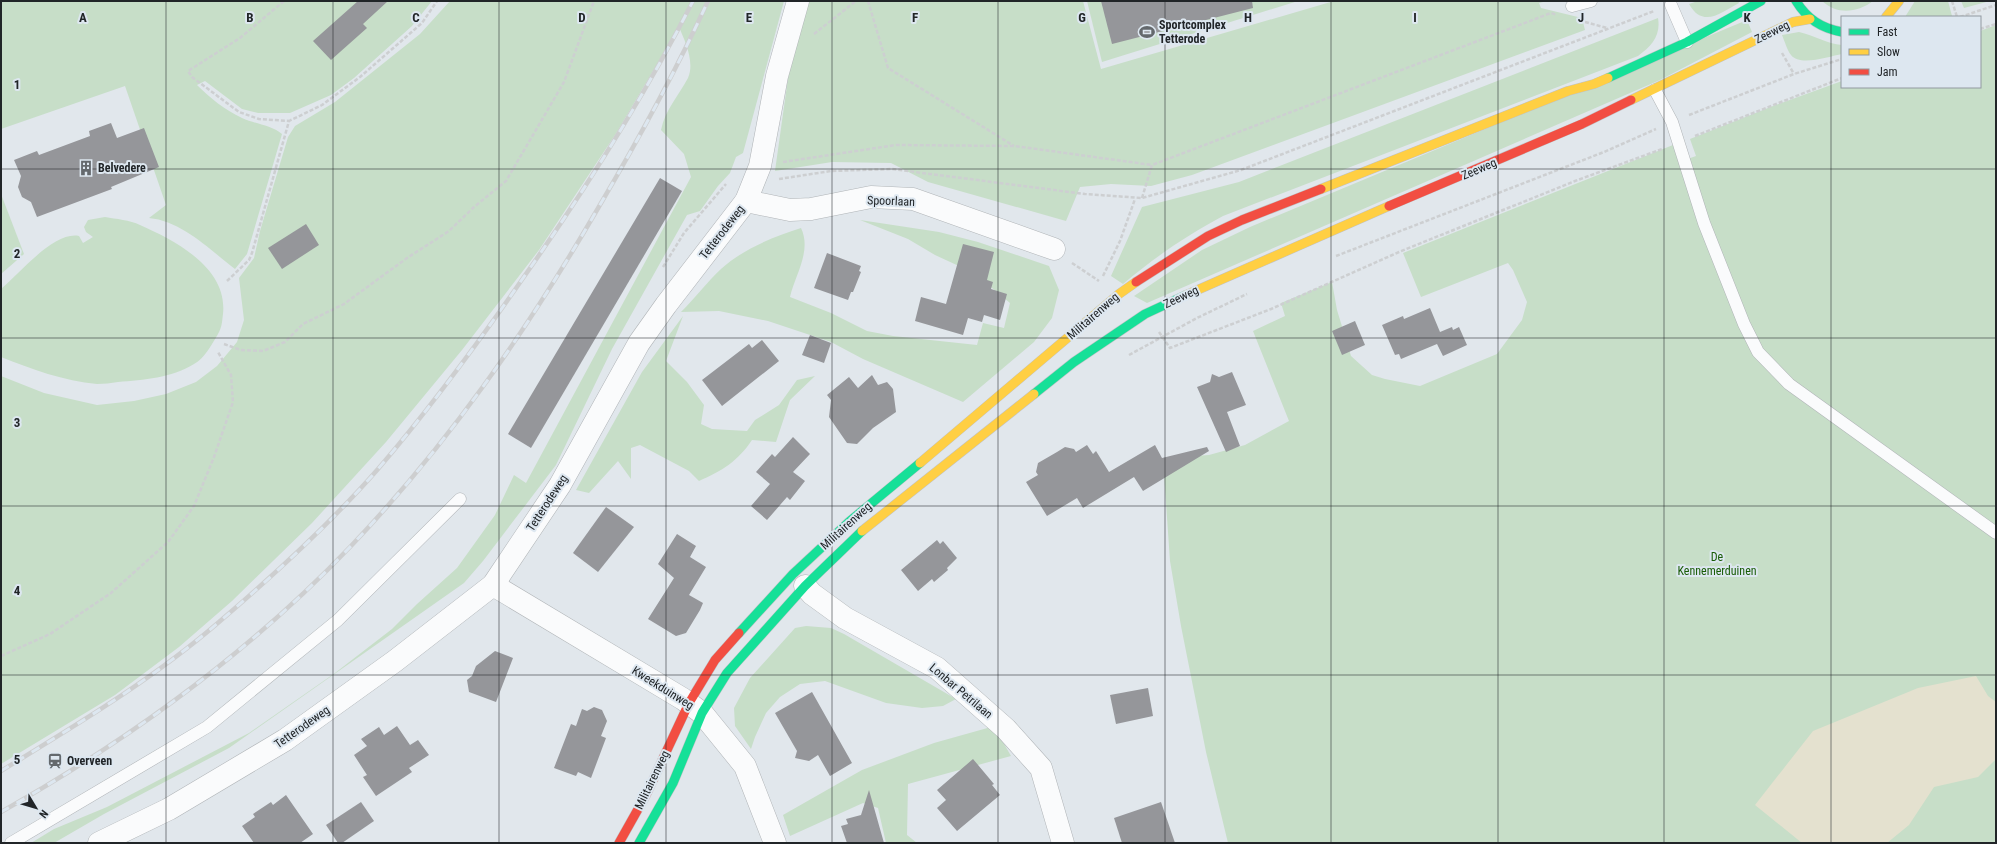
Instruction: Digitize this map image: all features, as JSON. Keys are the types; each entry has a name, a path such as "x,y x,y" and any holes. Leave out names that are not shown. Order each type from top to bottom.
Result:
{"main road":[{"path":"1687,42 1761,1"},
{"path":"1796,1 1810,19 1826,29 1841,32"},
{"path":"1887,16 1899,1"},
{"name":"Zeeweg","path":"1145,314 1221,278 1518,152 1655,90 1793,22 1810,19"},
{"name":"Militairenweg","path":"639,843 672,783 695,708 715,660 793,574 850,521 1005,392 1119,294 1149,273 1208,236 1242,220 1568,91 1594,84 1687,42"},
{"name":"Militairenweg","path":"618,843 695,708 805,586 860,532 1074,362 1145,314"}],"street":[{"name":"Tetterodeweg","path":"99,843 169,809 285,740 395,661 493,585 560,485 639,343 670,299 746,201 760,166 778,76 798,1"},
{"name":"Spoorlaan","path":"746,201 790,210 811,209 871,198 913,199 1054,249"},
{"name":"Kweekduinweg","path":"493,585 695,708 745,766 775,843"},
{"name":"Lonbar Petrilaan","path":"805,586 812,594 845,618 937,668 1006,729 1041,768 1063,843"}],"lane":[{"path":"1572,6 1591,1"},
{"path":"1671,5 1687,42"},
{"path":"1655,90 1672,122 1704,223 1744,324 1758,352 1788,384 1996,533"},
{"path":"11,843 207,727 338,620 460,499"}],"path":[{"path":"284,1 240,38 188,71 192,77 239,112 259,119 289,121 322,104 360,78 422,23 437,1"},
{"path":"224,344 241,350 263,351 285,342 303,324 344,304 407,258 449,232 474,207 506,181 564,82 594,1"},
{"path":"812,35 856,1"},
{"path":"868,1 888,68 1015,146"},
{"path":"1952,1 1957,16"},
{"path":"1085,194 1135,199 1142,198 1241,170 1671,5"},
{"path":"1963,16 1996,5"},
{"path":"1142,198 1152,165 1550,13 1558,15"},
{"path":"1579,21 1608,28"},
{"path":"1981,29 1996,24"},
{"path":"1332,258 1604,152 1672,122 1794,74 1841,59"},
{"path":"1170,348 1271,309 1399,252 1575,181 1678,143 1841,78"},
{"path":"227,281 249,260 252,253 289,121"},
{"path":"1054,249 1063,258 1101,281 1120,241 1135,199"},
{"path":"1123,358 1198,318 1254,291"},
{"path":"1,656 50,634 111,593 168,542 194,506 214,457 233,402 231,375 218,352"}],"green space":[{"path":"1,1 432,1 412,26 354,78 331,95 290,113 258,113 242,109 205,81 197,85 207,95 236,115 278,131 282,134 247,254 235,269 206,245 184,230 161,220 149,218 166,205 125,86 1,129"},
{"path":"450,1 784,1 743,153 736,157 730,173 718,186 700,211 687,215 612,349 556,465 483,561 464,583 229,748 104,814 54,843 31,843 54,829 107,807 249,733 335,673 392,629 457,568 495,515 514,475 526,483 691,177 684,154 661,130 666,116 690,72 690,59 679,27 617,132 539,250 462,350 386,442 312,523 232,601 179,647 115,695 1,764 1,376 44,393 97,405 134,401 166,394 196,382 217,366 237,342 244,320 239,278 254,258 260,231 288,137 295,126 335,102 420,34"},
{"path":"809,1 1083,1 1101,69 1334,1 1547,1 1539,3 1541,8 1582,18 1585,30 1192,175 1151,186 1111,184 1080,187 1066,221 928,182 891,163 832,162 775,171 789,71"},
{"name":"Sportcomplex Tetterode","path":"1087,1 1298,1 1102,62"},
{"path":"1698,1 1738,1 1739,3 1719,14 1706,17 1700,16 1694,12 1689,4"},
{"path":"1822,1 1873,1 1860,8 1847,11 1834,9"},
{"path":"1915,1 1948,1 1952,16 1906,16"},
{"path":"1961,1 1990,1 1964,8"},
{"path":"1658,18 1659,24 1657,35 1651,44 1638,56 1223,216 1171,247 1123,284 1111,276 1142,207 1239,182"},
{"path":"1747,20 1752,32 1660,80 1147,303 1134,296 1202,250 1250,227"},
{"name":"De Kennemerduinen","path":"1996,25 1996,843 1228,843 1206,752 1181,626 1170,561 1164,474 1180,457 1209,455 1245,445 1289,421 1253,331 1285,316 1281,303 1332,282 1337,310 1351,356 1372,375 1420,386 1497,354 1522,320 1527,302 1513,270 1508,263 1421,297 1403,253 1673,145 1679,162 1696,156 1690,139 1773,106 1841,81 1841,88 1981,88 1981,31"},
{"path":"1799,32 1841,45 1841,54 1815,60 1801,60 1791,55 1782,35"},
{"path":"1,194 24,254 1,274"},
{"path":"105,217 136,223 169,239 197,258 208,270 217,283 222,298 223,314 222,324 218,334 208,350 202,358 185,369 167,375 147,379 100,384 60,377 1,357 1,289 37,255 59,240 69,236 79,236 83,243 93,237 86,232 84,227 88,220"},
{"path":"860,220 939,232 978,242 1049,266 1059,290 1052,318 1034,342 963,402 863,359 831,342 768,321 719,311 681,312 721,269 739,255 759,244 801,228 805,245 804,254 790,297 831,313 867,331 893,336 977,345 983,323 1004,328 1010,303 974,273 935,255 908,239"},
{"path":"683,316 666,361 687,382 704,405 701,424 712,429 747,431 755,420 779,405 797,380 815,376 790,400 776,442 752,440 741,454 729,465 699,481 689,471 640,445 631,448 631,479 618,461 589,493 576,490 642,372"},
{"path":"806,626 831,628 844,634 956,699 943,706 922,708 886,703 825,681 800,684 780,697 766,713 751,749 735,726 734,708 750,678 795,628"},
{"path":"991,727 999,735 1011,756 908,784 907,835 917,843 886,843 878,808 863,803 790,836 783,815 862,770 934,743"}],"sand":[{"path":"1976,676 1988,696 1996,702 1996,759 1978,777 1934,787 1909,825 1887,843 1802,843 1755,805 1813,731 1918,688"}],"building":[{"path":"358,1 388,1 363,24 367,28 331,60 313,41"},
{"path":"1101,1 1252,1 1253,8 1112,44"},
{"name":"Belvedere","path":"111,123 117,138 144,128 159,167 111,187 112,189 37,217 31,202 22,197 18,187 21,176 14,160 37,151 39,155 90,136 89,131"},
{"path":"660,178 682,191 531,448 508,434"},
{"path":"306,224 319,245 282,269 268,248"},
{"path":"963,244 994,252 987,280 993,282 991,289 1007,294 1000,320 984,315 982,322 968,318 963,335 915,321 921,297 946,304"},
{"path":"827,253 861,266 859,271 861,272 848,300 814,288"},
{"path":"1430,308 1440,332 1452,327 1453,330 1459,327 1467,345 1443,356 1437,344 1401,359 1399,354 1395,355 1382,325 1403,316 1404,319"},
{"path":"1355,321 1365,345 1342,355 1332,331"},
{"path":"810,335 831,343 824,363 802,355"},
{"path":"762,340 779,361 722,406 702,380 749,344 752,348"},
{"path":"1232,372 1246,405 1227,412 1240,446 1226,452 1197,387 1210,382 1212,374 1219,377"},
{"path":"872,375 878,385 887,382 893,389 896,412 873,428 857,444 847,443 829,417 831,400 827,395 849,377 858,388"},
{"path":"793,437 810,454 793,472 805,481 790,500 787,497 767,520 751,506 770,484 756,472 772,454 775,457"},
{"path":"1087,445 1093,454 1096,451 1109,472 1155,445 1162,458 1207,447 1209,451 1143,491 1134,477 1083,508 1077,498 1047,516 1026,482 1038,475 1036,472 1038,463 1065,447 1074,449 1076,452"},
{"path":"606,507 634,527 598,572 573,553"},
{"path":"677,534 696,546 690,557 706,567 689,595 703,603 700,610 686,633 676,636 648,619 674,578 658,564"},
{"path":"937,540 940,544 943,541 957,558 947,568 948,570 934,582 932,579 918,591 901,570"},
{"path":"495,651 513,658 496,702 469,692 467,680 472,676 476,666"},
{"path":"1148,688 1153,716 1116,724 1110,695"},
{"path":"812,692 852,763 830,776 818,755 809,761 795,758 797,751 775,713"},
{"path":"594,707 602,710 607,721 601,736 606,738 591,778 578,772 576,776 554,768 571,724 576,726 582,709 587,711"},
{"path":"397,726 410,745 418,740 429,755 409,768 412,772 376,796 363,777 367,775 354,755 367,746 361,739 379,727 384,735"},
{"path":"973,759 994,784 992,785 1000,795 957,831 937,808 946,800 937,790"},
{"path":"869,790 884,843 847,843 841,826 848,824 846,819 861,815"},
{"path":"286,795 313,834 300,843 254,843 242,826 255,817 253,814 271,802 273,805"},
{"path":"361,802 374,821 342,843 338,843 326,825"},
{"path":"1161,802 1175,843 1122,843 1114,818"}],"railway":[{"path":"1,771 113,701 140,683 193,643 240,604 281,567 341,510 378,469 456,372 551,238 636,105 693,1"},
{"path":"1,812 95,755 186,692 271,623 312,585 387,507 453,427 484,386 542,300 597,210 641,133 669,81 708,1"}],"traffic: fast":[{"path":"1608,78 1687,42 1761,1"},
{"path":"1796,1 1805,13 1815,22 1841,32"},
{"path":"1034,394 1074,362 1145,314 1186,295"},
{"path":"739,633 793,574 850,521 920,463"},
{"path":"639,843 673,783 702,713 727,673 805,586 862,531"}],"traffic: slow":[{"path":"1887,16 1899,1"},
{"path":"1631,100 1793,22 1810,19"},
{"path":"1321,189 1568,91 1594,84 1608,78"},
{"path":"1186,295 1389,206"},
{"path":"920,463 1119,294 1136,282"},
{"path":"862,531 1034,394"}],"traffic: jam":[{"path":"1389,206 1582,124 1631,100"},
{"path":"1136,282 1208,236 1242,220 1321,189"},
{"path":"619,843 646,795 689,703 715,660 739,633"}],"place":[{"name":"Sportcomplex Tetterode","path":"1147,32"},
{"name":"Belvedere","path":"86,168"},
{"name":"Overveen","path":"55,761"}]}
